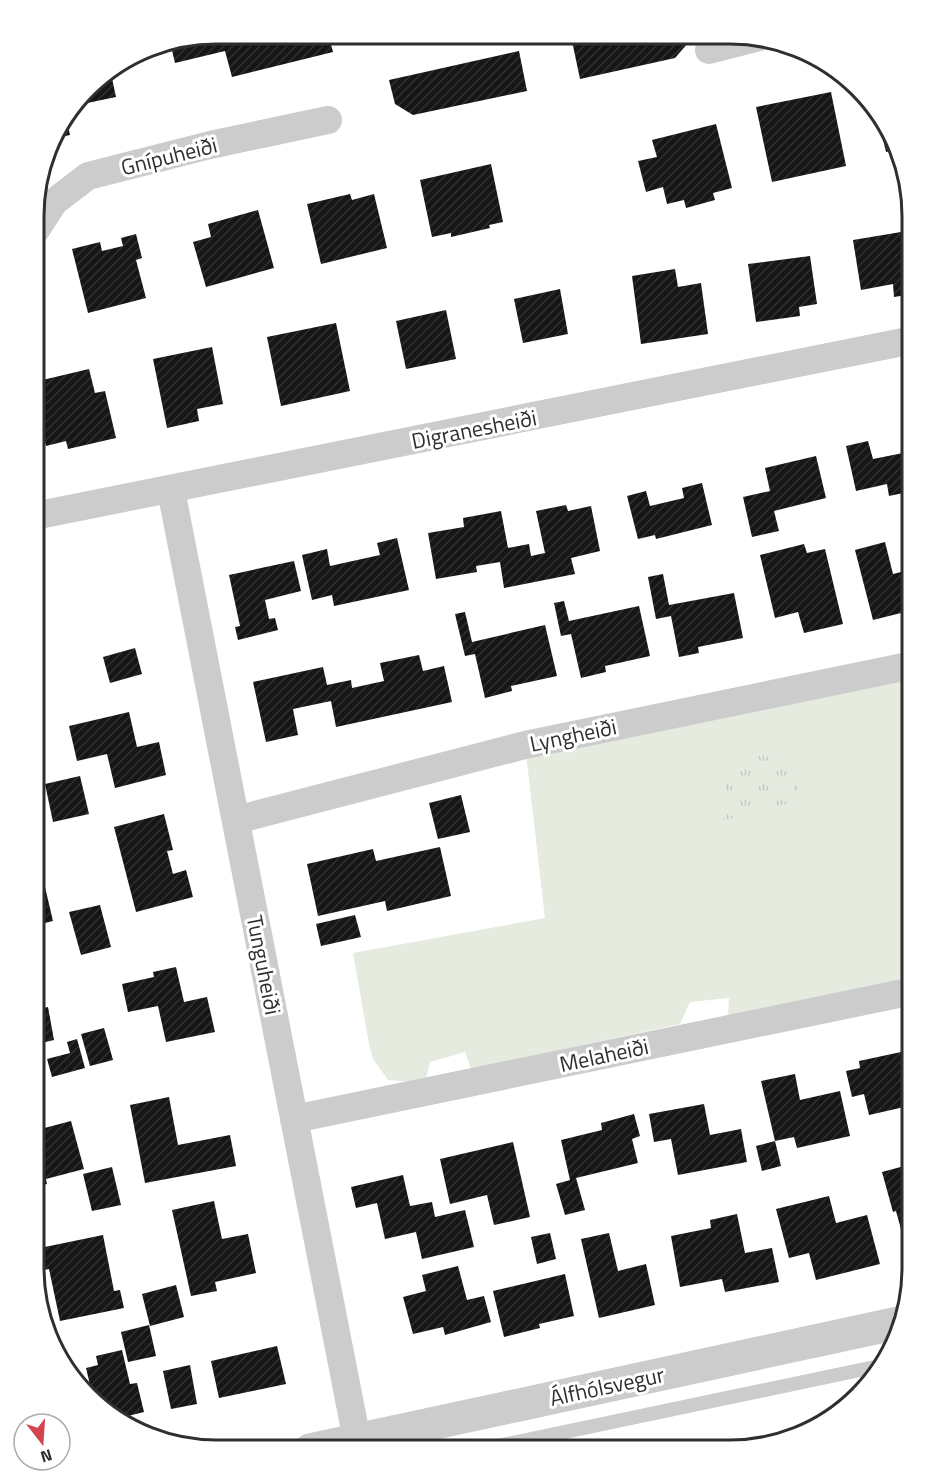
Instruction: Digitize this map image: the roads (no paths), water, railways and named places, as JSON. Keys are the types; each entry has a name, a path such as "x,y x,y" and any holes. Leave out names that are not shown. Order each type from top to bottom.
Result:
{"street":[{"path":"710,51 734,44"},
{"name":"Gnípuheiði","path":"44,218 54,202 88,176 210,145 328,120"},
{"name":"Digranesheiði","path":"44,514 902,342"},
{"name":"Tunguheiði","path":"171,490 357,1440"},
{"name":"Lyngheiði","path":"236,820 525,745 902,667"},
{"name":"Melaheiði","path":"294,1119 902,993"},
{"name":"Álfhólsvegur","path":"357,1440 893,1324"}],"lane":[{"name":"Álfhólsvegur","path":"527,1440 870,1368"}]}
